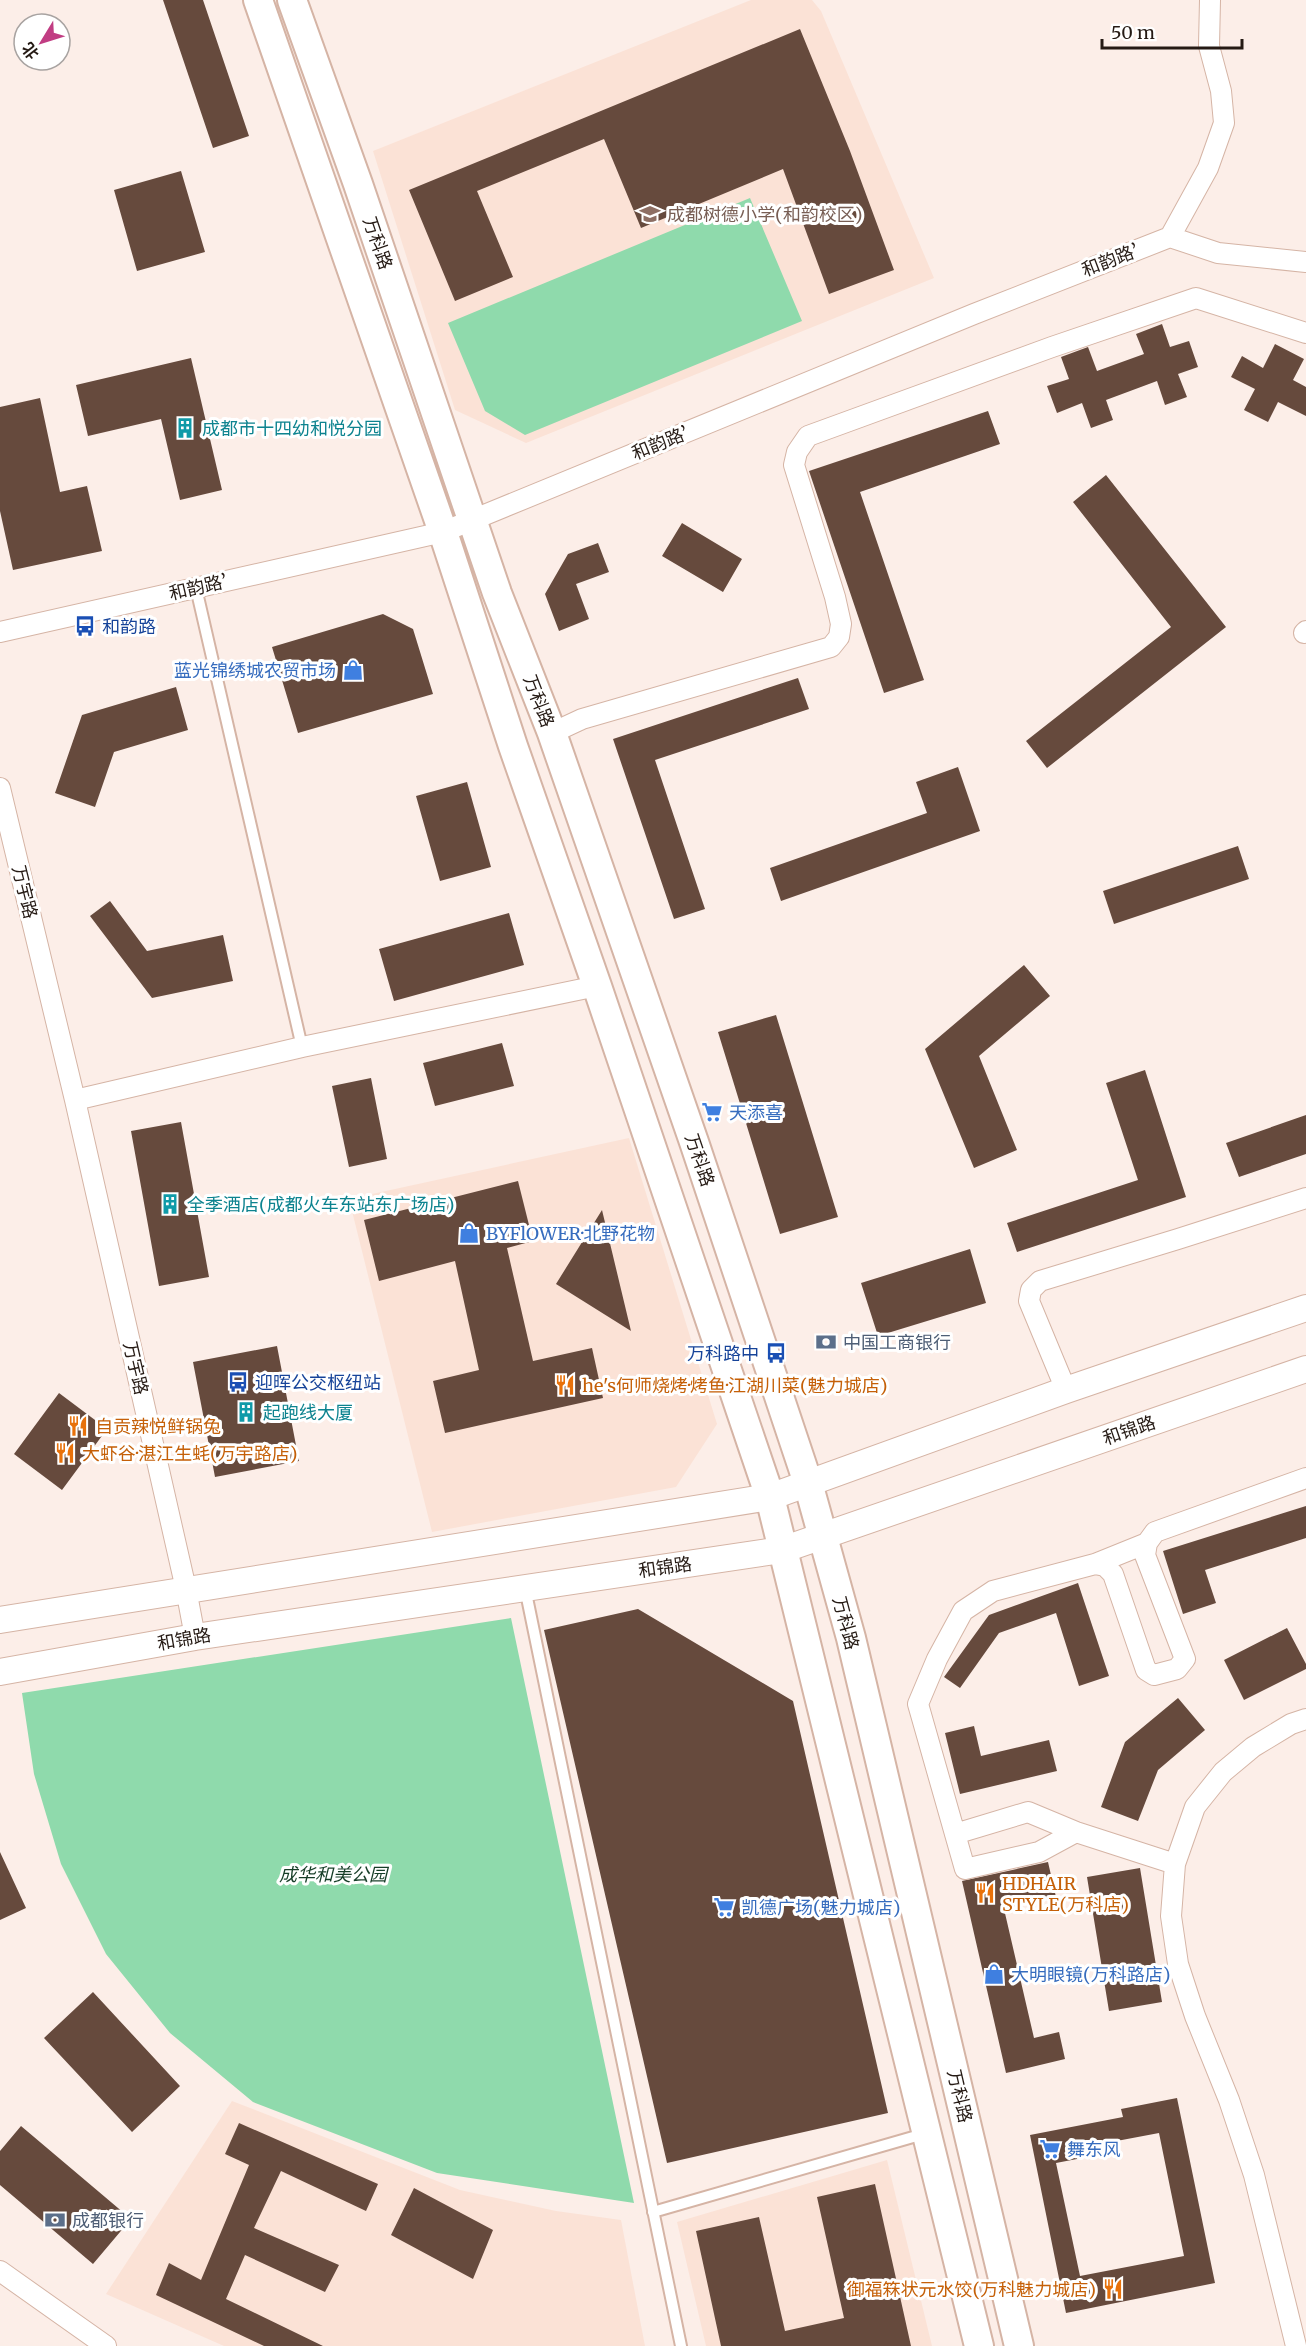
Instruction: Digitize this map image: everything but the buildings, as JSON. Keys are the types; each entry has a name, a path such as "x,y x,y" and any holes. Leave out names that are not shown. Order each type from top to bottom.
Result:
{"main road":[{"name":"万科路","path":"258,0 443,532 513,746 770,1497 979,2346"},
{"name":"万科路","path":"292,0 362,195 497,593 552,733 694,1142 808,1483 851,1638 1019,2346"}],"street":[{"path":"1210,0 1209,46 1221,90 1224,123 1208,168 1170,237 1218,253 1306,262"},
{"name":"和韵路’","path":"0,632 443,532 974,314 1170,237"},
{"path":"552,733 582,719 831,647 839,637 841,624 835,597 794,465 797,452 808,436 1052,347 1196,298 1306,333"},
{"name":"万宇路","path":"0,788 75,1100 195,1637"},
{"name":"万宇路","path":"0,820 75,1100"},
{"path":"75,1100 302,1047 597,986"},
{"path":"1066,1390 1029,1301 1031,1290 1040,1281 1306,1198"},
{"path":"0,1620 770,1497 1066,1390 1306,1308"},
{"name":"和锦路","path":"0,1672 195,1637 782,1550 1306,1369"},
{"path":"1095,1564 1105,1566 1113,1574 1146,1670 1154,1675 1177,1669 1185,1659 1145,1555 1147,1543 1155,1532 1306,1478"},
{"path":"1076,1832 1039,1852 965,1869 918,1704 937,1659 963,1611 977,1599 993,1591 1095,1564 1147,1543"},
{"path":"1296,2346 1254,2175 1229,2100 1195,2016 1178,1964 1171,1916 1175,1864 1195,1807 1222,1772 1253,1747 1291,1724 1306,1719"},
{"path":"955,1834 1028,1812 1076,1832 1175,1864"},
{"path":"0,2271 106,2346"}],"lane":[{"path":"196,588 302,1047"},
{"path":"525,1588 681,2346"},
{"path":"653,2212 927,2133"}],"shaded area":[{"name":"成都树德小学(和韵校区)","path":"751,0 812,0 821,11 934,278 526,443 455,410 373,151"},
{"path":"629,1138 717,1424 676,1487 432,1532 349,1199"},
{"path":"232,2101 460,2190 556,2211 621,2220 645,2346 224,2346 106,2294"},
{"path":"887,2160 932,2346 706,2346 677,2222"}],"green space":[{"path":"750,198 802,321 525,435 485,411 448,323"},
{"name":"成华和美公园","path":"511,1618 634,2203 437,2173 253,2102 170,2033 106,1954 61,1864 34,1774 22,1693"}],"place":[{"name":"成都树德小学(和韵校区)","path":"650,214"},
{"name":"成都市十四幼和悦分园","path":"185,428"},
{"name":"和韵路","path":"85,626"},
{"name":"蓝光锦绣城农贸市场","path":"353,670"},
{"name":"天添喜","path":"712,1112"},
{"name":"全季酒店(成都火车东站东广场店)","path":"170,1204"},
{"name":"BYFlOWER·北野花物","path":"469,1233"},
{"name":"中国工商银行","path":"826,1342"},
{"name":"万科路中","path":"776,1353"},
{"name":"迎晖公交枢纽站","path":"238,1382"},
{"name":"he's何师烧烤·烤鱼·江湖川菜(魅力城店)","path":"565,1385"},
{"name":"起跑线大厦","path":"246,1412"},
{"name":"自贡辣悦鲜锅兔","path":"78,1426"},
{"name":"大虾谷·湛江生蚝(万宇路店)","path":"65,1453"},
{"name":"HDHAIR STYLE(万科店)","path":"985,1893"},
{"name":"凯德广场(魅力城店)","path":"724,1907"},
{"name":"大明眼镜(万科路店)","path":"994,1974"},
{"name":"舞东风","path":"1050,2149"},
{"name":"成都银行","path":"55,2220"},
{"name":"御福箖状元水饺(万科魅力城店)","path":"1113,2289"}]}
